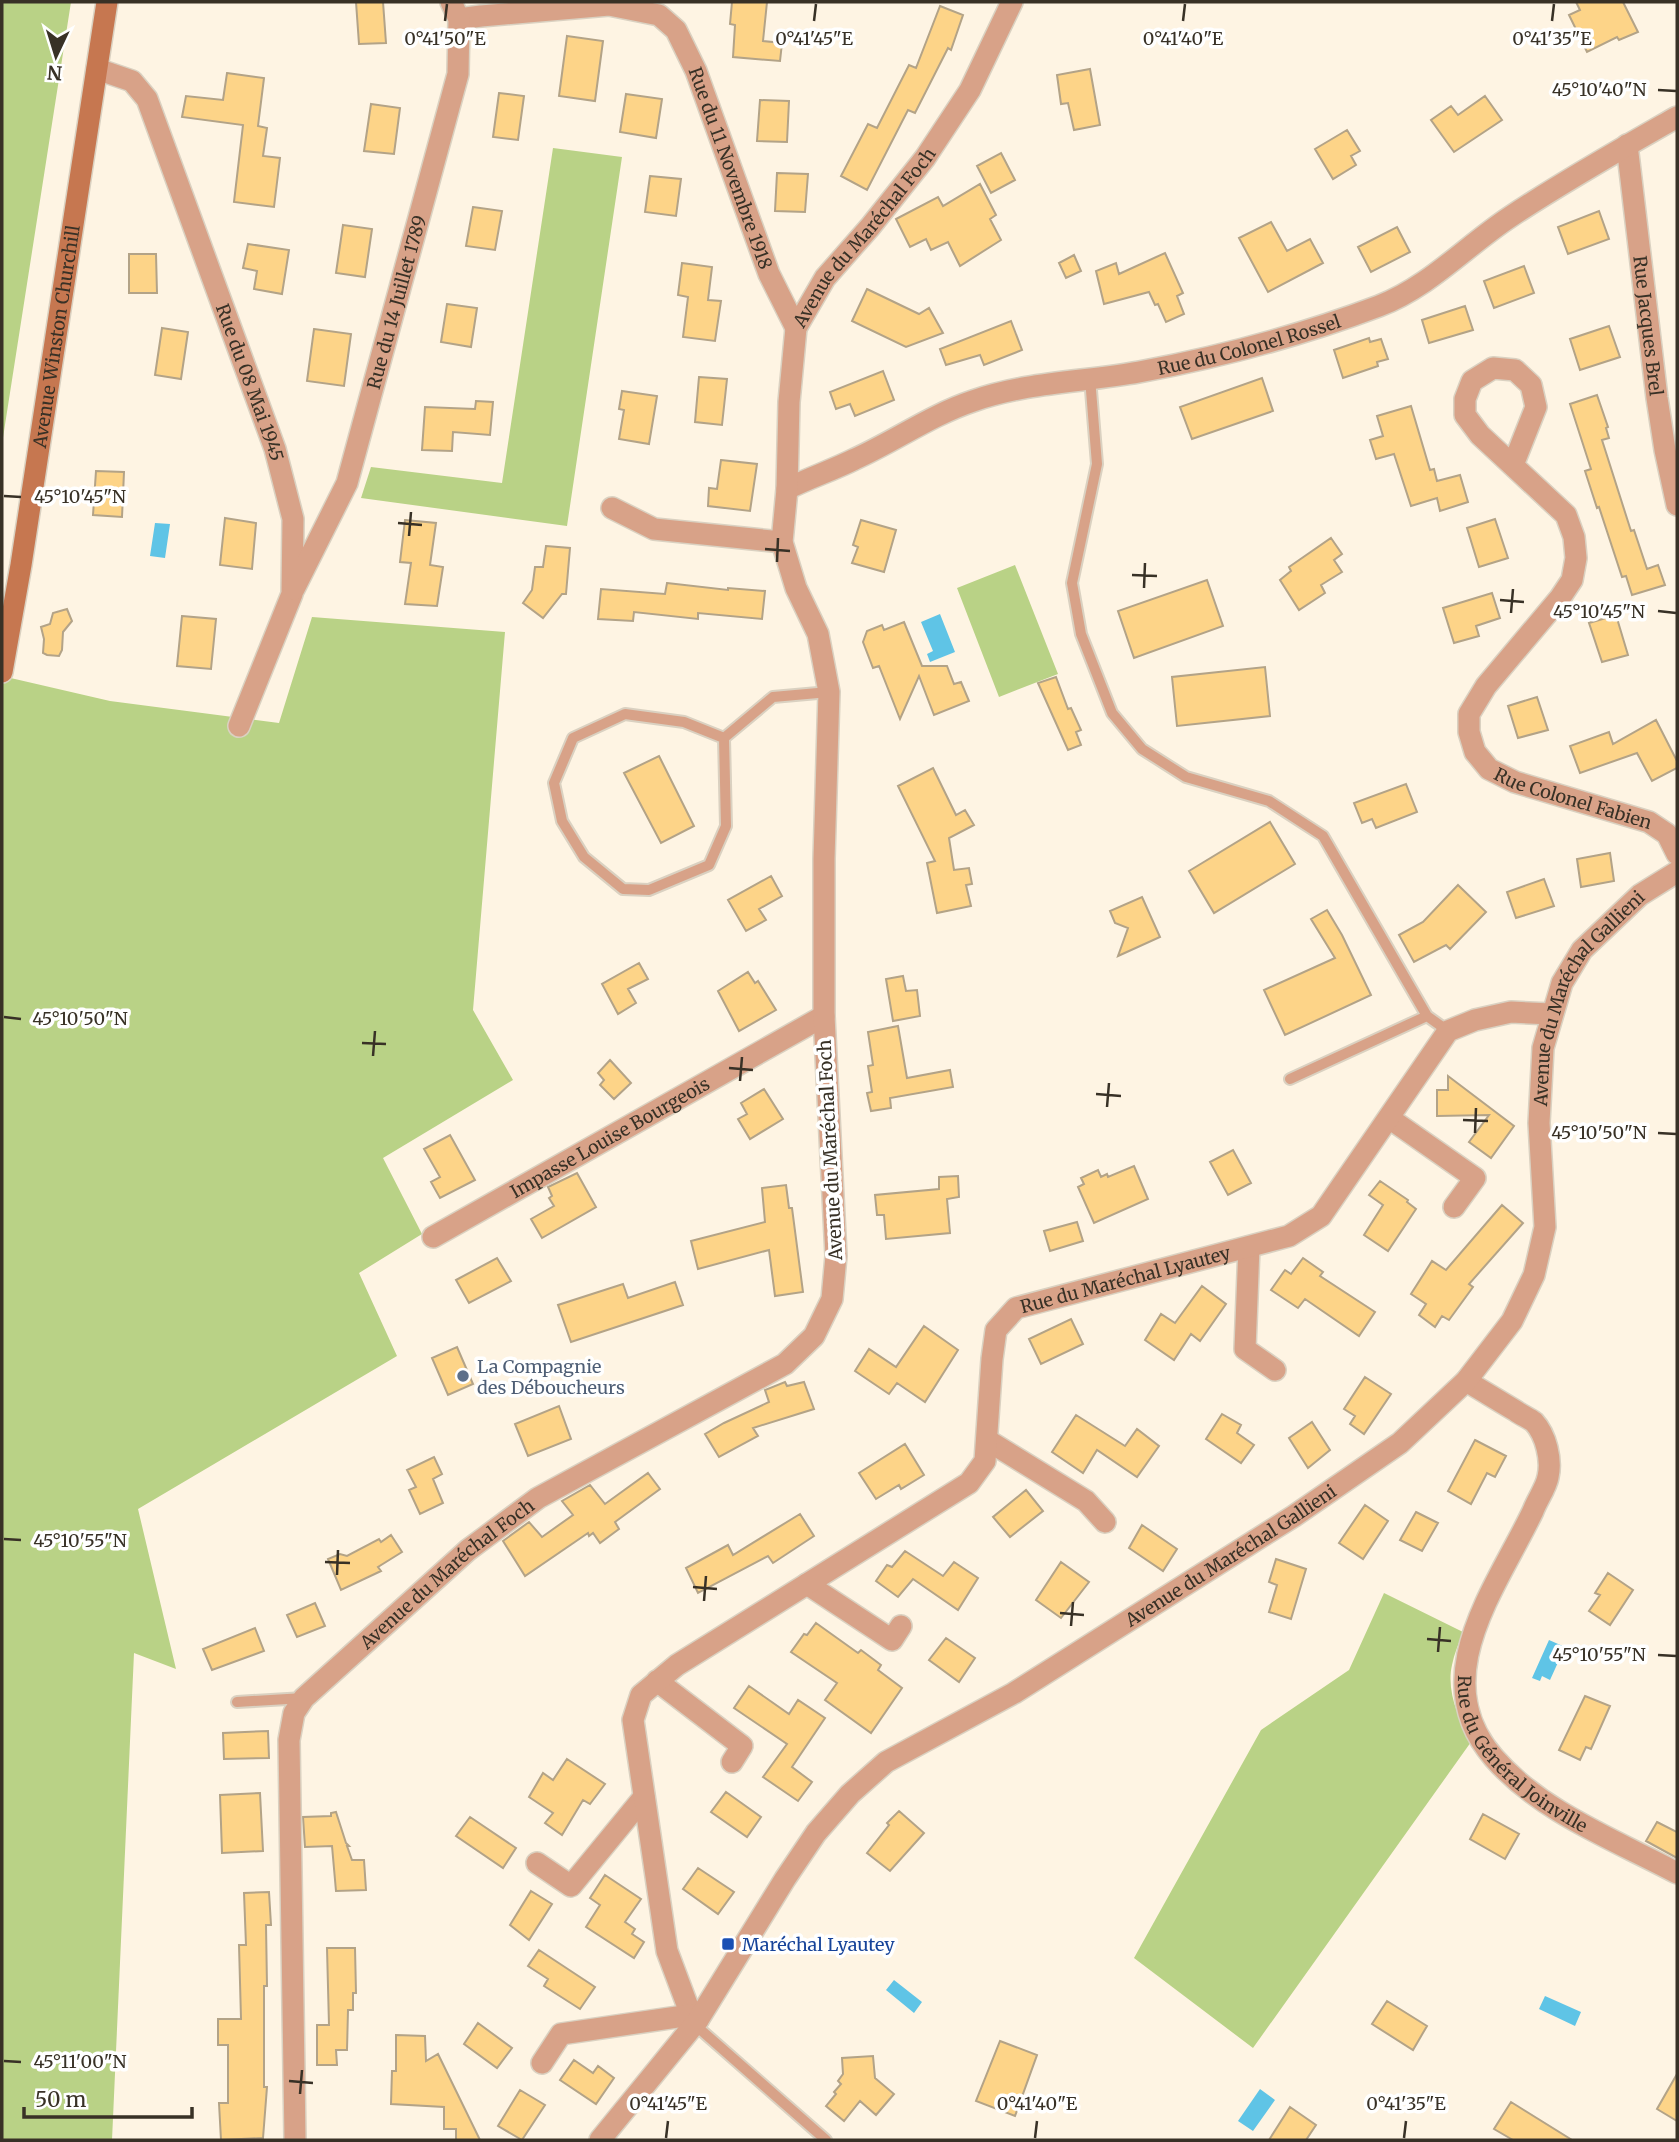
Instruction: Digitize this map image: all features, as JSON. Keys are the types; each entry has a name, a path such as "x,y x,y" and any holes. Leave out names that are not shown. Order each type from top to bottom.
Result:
{"main road":[{"name":"Avenue Winston Churchill","path":"2,672 21,565 107,2"}],"street":[{"name":"Avenue du Maréchal Foch","path":"295,2140 289,1740 294,1713 304,1698 468,1550 538,1498 785,1364 814,1336 832,1299 836,1256 824,1016 824,859 829,692 818,634 796,588 782,542 787,489 789,402 796,328 825,278 870,227 940,135 970,90 1012,2"},
{"name":"Rue du 11 Novembre 1918","path":"455,11 481,16 608,5 666,8 696,71 769,274 796,328"},
{"name":"Rue du 14 Juillet 1789","path":"292,594 347,483 458,74 455,11"},
{"name":"Rue du 08 Mai 1945","path":"97,69 132,81 147,99 275,449 293,519 292,594 239,726"},
{"name":"Rue du Colonel Rossel","path":"787,489 856,459 926,421 974,400 1021,388 1139,372 1234,351 1323,326 1383,304 1433,276 1508,218 1677,117"},
{"name":"Rue Jacques Brel","path":"1627,145 1659,411 1677,505"},
{"name":"Rue Colonel Fabien","path":"1513,465 1566,515 1574,537 1576,558 1572,580 1560,598 1486,685 1469,714 1469,732 1475,752 1489,769 1515,782 1648,822 1667,834 1677,854"},
{"path":"612,508 654,529 782,542"},
{"name":"Avenue du Maréchal Gallieni","path":"600,2140 694,2020 816,1833 850,1794 886,1762 1014,1693 1294,1516 1400,1443 1466,1381 1512,1321 1537,1263 1545,1227 1539,1123 1544,1048 1551,1014 1562,983 1583,950 1640,895 1677,872"},
{"path":"1448,1031 1475,1020 1511,1012 1551,1014"},
{"name":"Impasse Louise Bourgeois","path":"433,1237 824,1016"},
{"name":"Rue du Maréchal Lyautey","path":"694,2020 667,1951 633,1720 641,1695 677,1665 969,1483 985,1461 996,1330 1016,1308 1289,1236 1321,1216 1448,1031"},
{"path":"1389,1118 1475,1178 1454,1207"},
{"name":"Rue du Maréchal Lyautey","path":"1249,1247 1245,1349 1275,1370"},
{"name":"Rue du Général Joinville","path":"1466,1381 1534,1423 1547,1444 1548,1476 1488,1595 1468,1646 1464,1688 1474,1729 1493,1758 1528,1791 1677,1873"},
{"path":"986,1440 1086,1501 1105,1522"},
{"path":"807,1584 892,1640 901,1626"},
{"path":"657,1681 743,1746 732,1762"},
{"path":"537,1863 570,1886 644,1797"},
{"path":"542,2063 561,2034 694,2020"}],"lane":[{"path":"1090,378 1097,464 1072,583 1081,634 1112,713 1142,749 1186,777 1269,802 1323,836 1427,1016 1448,1031"},
{"path":"724,738 773,696 829,692"},
{"path":"625,714 684,722 724,738 726,826 709,865 649,890 623,888 584,857 562,821 554,783 573,738 625,714"},
{"path":"1290,1079 1427,1016"},
{"path":"237,1702 304,1698"},
{"path":"694,2020 826,2140"}],"green space":[{"path":"2,2 71,2 2,444"},
{"path":"553,148 622,157 567,526 361,498 371,467 502,483"},
{"path":"1015,565 1058,674 999,697 957,588"},
{"path":"312,617 505,632 473,1010 513,1080 383,1158 422,1234 359,1273 397,1356 138,1509 176,1669 134,1653 112,2140 2,2140 2,676 110,701 279,723"},
{"path":"1384,1593 1463,1632 1453,1661 1451,1685 1458,1715 1471,1742 1253,2048 1134,1958 1261,1730 1349,1670"}],"water":[{"path":"155,523 170,524 165,558 150,556"},
{"path":"940,614 955,652 930,662 927,654 933,651 921,622"},
{"path":"1549,1640 1565,1647 1550,1680 1542,1676 1540,1681 1532,1678"},
{"path":"894,1980 922,2002 914,2013 886,1990"},
{"path":"1545,1996 1581,2012 1575,2026 1539,2009"},
{"path":"1260,2089 1275,2100 1253,2131 1238,2121"}],"building":[{"path":"356,2 383,2 386,43 359,44"},
{"path":"732,2 767,2 763,41 782,43 780,61 733,57 735,25 730,24"},
{"path":"1576,2 1623,2 1638,32 1619,40 1617,37 1587,52 1569,15 1580,10"},
{"path":"940,6 963,15 951,50 948,48 915,113 908,110 867,190 841,176 868,124 877,128 909,65 916,68"},
{"path":"567,36 603,41 595,101 559,96"},
{"path":"1090,69 1100,125 1074,130 1068,103 1061,104 1057,75"},
{"path":"227,73 264,78 258,126 267,128 263,156 280,158 274,207 234,202 243,125 182,117 186,96 223,100"},
{"path":"499,93 524,96 518,140 493,137"},
{"path":"626,94 662,99 656,138 620,132"},
{"path":"1485,96 1502,120 1454,152 1431,120 1451,106 1458,115"},
{"path":"760,100 789,101 787,142 757,141"},
{"path":"371,104 400,108 394,154 364,151"},
{"path":"1347,130 1360,151 1351,156 1356,165 1333,179 1315,149"},
{"path":"1001,153 1015,180 991,193 977,166"},
{"path":"777,173 808,174 805,212 775,211"},
{"path":"650,176 681,179 676,216 645,212"},
{"path":"980,184 996,215 990,219 1001,240 960,266 948,242 931,250 926,239 910,247 896,219 938,197 943,206"},
{"path":"473,207 502,211 495,250 466,246"},
{"path":"1599,211 1609,239 1568,254 1558,227"},
{"path":"1271,222 1287,251 1310,239 1323,263 1268,292 1239,238"},
{"path":"343,225 372,229 365,277 336,273"},
{"path":"1397,227 1410,252 1371,272 1358,247"},
{"path":"248,244 289,250 282,294 254,289 257,271 243,268"},
{"path":"1165,253 1183,293 1177,296 1184,314 1166,322 1149,292 1104,304 1096,271 1116,263 1119,274"},
{"path":"129,254 156,254 157,293 129,293"},
{"path":"1074,255 1081,271 1066,278 1059,263"},
{"path":"682,263 712,267 708,300 721,301 715,341 683,337 688,297 678,295"},
{"path":"1524,266 1534,293 1494,308 1484,281"},
{"path":"867,289 919,314 929,308 943,333 906,347 852,321"},
{"path":"447,304 477,308 471,347 441,342"},
{"path":"1465,306 1473,330 1429,343 1422,320"},
{"path":"1011,321 1022,350 984,365 980,355 946,365 940,349"},
{"path":"1609,326 1620,357 1580,370 1570,339"},
{"path":"162,328 188,332 181,379 155,375"},
{"path":"314,329 351,334 344,386 307,381"},
{"path":"1369,338 1370,342 1381,339 1388,359 1377,362 1378,366 1343,378 1334,350"},
{"path":"883,371 894,400 855,416 850,404 836,409 830,392"},
{"path":"699,377 727,379 722,425 695,422"},
{"path":"1262,378 1273,411 1192,439 1180,407"},
{"path":"622,391 657,396 649,444 619,439 624,410 619,409"},
{"path":"1597,395 1608,427 1609,438 1602,440 1631,531 1634,530 1647,569 1658,565 1665,585 1632,595 1626,576 1622,577 1599,507 1597,508 1585,471 1591,469 1570,404"},
{"path":"476,401 493,402 490,435 453,432 452,451 422,450 425,407 475,409"},
{"path":"1411,406 1430,470 1434,469 1437,481 1460,475 1468,502 1440,511 1437,498 1411,506 1394,454 1376,459 1370,440 1383,436 1377,416"},
{"path":"721,460 757,464 750,511 708,506 709,488 717,489"},
{"path":"96,471 124,472 122,517 93,515"},
{"path":"225,518 256,523 252,569 220,565"},
{"path":"1495,519 1508,558 1479,567 1467,528"},
{"path":"405,520 436,523 430,565 443,567 437,606 405,604 411,563 400,562"},
{"path":"861,520 896,530 884,572 852,563 858,547 853,545"},
{"path":"1331,538 1342,554 1334,560 1342,572 1321,585 1325,593 1299,610 1280,580 1291,571 1289,567"},
{"path":"546,546 570,548 566,594 562,594 543,618 523,603 532,590 535,567 543,567"},
{"path":"1207,580 1223,626 1134,658 1118,611"},
{"path":"667,583 765,591 762,619 698,613 698,619 634,612 633,621 598,619 601,589 665,594"},
{"path":"1492,593 1500,618 1476,626 1479,636 1454,643 1443,608"},
{"path":"67,609 72,621 63,632 62,650 59,656 47,655 43,653 41,627 50,624 53,613"},
{"path":"1616,615 1628,655 1602,662 1589,623"},
{"path":"182,616 216,619 211,669 177,666"},
{"path":"904,622 922,666 947,666 954,684 961,682 969,701 934,715 919,676 900,719 879,666 873,668 863,642 867,631 882,625 884,630"},
{"path":"1265,667 1270,716 1177,726 1172,677"},
{"path":"1056,677 1068,709 1071,708 1081,730 1076,732 1081,745 1068,750 1038,683"},
{"path":"1537,697 1548,730 1518,738 1508,706"},
{"path":"1656,720 1677,761 1677,768 1652,781 1637,753 1580,773 1570,746 1609,732 1613,744"},
{"path":"659,756 694,826 661,843 624,773"},
{"path":"933,768 956,815 965,810 974,825 949,838 954,870 969,868 972,884 966,885 971,906 937,913 927,863 935,861 898,786"},
{"path":"1406,784 1417,812 1376,828 1372,819 1362,823 1354,803"},
{"path":"1270,822 1295,864 1214,913 1189,871"},
{"path":"1610,853 1614,881 1581,887 1577,859"},
{"path":"771,876 782,896 759,909 766,920 746,931 728,900"},
{"path":"1544,879 1554,906 1516,918 1507,892"},
{"path":"1458,885 1486,912 1450,949 1446,945 1414,962 1399,935 1423,922"},
{"path":"1142,897 1160,937 1118,956 1128,928 1115,923 1110,911"},
{"path":"1327,910 1371,995 1285,1035 1264,990 1335,958 1311,919"},
{"path":"639,963 648,979 628,989 636,1003 618,1014 602,984"},
{"path":"748,972 755,983 758,981 776,1010 739,1031 718,991"},
{"path":"903,976 906,991 917,990 920,1016 893,1021 886,979"},
{"path":"898,1026 907,1078 950,1070 953,1087 890,1098 891,1108 871,1111 867,1093 872,1092 868,1066 873,1065 868,1032"},
{"path":"610,1060 631,1083 614,1099 600,1085 604,1080 598,1073"},
{"path":"1448,1076 1514,1126 1491,1158 1469,1142 1489,1115 1437,1116 1437,1090 1448,1090"},
{"path":"764,1089 783,1119 750,1139 738,1119 747,1114 741,1103"},
{"path":"450,1135 475,1180 440,1198 431,1182 440,1177 424,1149"},
{"path":"1233,1150 1251,1183 1228,1195 1210,1162"},
{"path":"1134,1166 1148,1199 1094,1223 1078,1187 1084,1184 1081,1178 1098,1170 1101,1177 1107,1174 1108,1177"},
{"path":"577,1173 596,1207 542,1238 531,1219 554,1206 549,1198 552,1196 548,1187"},
{"path":"958,1176 959,1197 947,1199 950,1233 886,1239 884,1215 877,1215 875,1195 939,1189 939,1177"},
{"path":"1380,1181 1408,1200 1416,1209 1388,1251 1364,1235 1383,1205 1369,1195"},
{"path":"786,1185 789,1208 792,1208 803,1292 775,1296 769,1250 698,1269 691,1241 765,1222 762,1188"},
{"path":"1502,1205 1523,1223 1469,1284 1473,1287 1449,1320 1442,1316 1435,1327 1419,1315 1426,1304 1411,1294 1432,1261 1446,1270"},
{"path":"1077,1222 1083,1241 1050,1251 1044,1231"},
{"path":"497,1258 511,1281 469,1303 456,1280"},
{"path":"1303,1258 1323,1272 1320,1276 1375,1312 1359,1336 1305,1299 1298,1308 1271,1290 1285,1270 1291,1274"},
{"path":"675,1282 683,1305 571,1342 558,1305 623,1284 628,1298"},
{"path":"1202,1286 1226,1304 1200,1341 1191,1334 1174,1360 1145,1340 1161,1314 1175,1323"},
{"path":"1071,1319 1083,1344 1041,1364 1029,1339"},
{"path":"924,1326 958,1350 925,1402 897,1383 889,1394 855,1371 869,1349 896,1367"},
{"path":"457,1347 473,1384 448,1395 432,1358"},
{"path":"1365,1377 1391,1394 1364,1434 1350,1424 1355,1416 1344,1409"},
{"path":"785,1382 787,1386 804,1382 814,1409 753,1428 758,1436 719,1457 705,1434 769,1402 765,1390"},
{"path":"559,1406 571,1439 528,1456 515,1424"},
{"path":"1222,1414 1241,1425 1237,1433 1254,1445 1241,1463 1206,1439"},
{"path":"1076,1415 1125,1446 1137,1429 1159,1446 1137,1477 1097,1450 1083,1473 1052,1452"},
{"path":"1312,1422 1330,1450 1308,1468 1289,1438"},
{"path":"1475,1440 1506,1456 1495,1477 1487,1473 1471,1504 1448,1491"},
{"path":"905,1444 924,1475 901,1489 899,1485 876,1499 859,1473"},
{"path":"434,1457 442,1474 433,1479 443,1503 420,1514 409,1490 416,1487 407,1470"},
{"path":"648,1473 660,1489 615,1522 619,1529 600,1543 593,1533 589,1536 588,1533 525,1576 503,1541 529,1522 542,1537 573,1515 562,1501 590,1485 605,1504"},
{"path":"1026,1490 1043,1511 1010,1537 993,1517"},
{"path":"1365,1505 1388,1521 1363,1559 1339,1543"},
{"path":"1416,1512 1438,1523 1422,1551 1400,1540"},
{"path":"800,1514 814,1536 773,1563 768,1556 698,1593 686,1568 728,1545 733,1555"},
{"path":"1142,1525 1177,1549 1163,1571 1129,1548"},
{"path":"391,1535 402,1552 378,1567 381,1571 341,1590 328,1559 340,1554 347,1556"},
{"path":"905,1551 943,1576 954,1562 978,1578 958,1610 913,1579 898,1597 876,1581 887,1565 892,1567"},
{"path":"1276,1559 1306,1569 1291,1619 1269,1612 1277,1585 1269,1582"},
{"path":"1061,1562 1089,1582 1061,1618 1036,1600"},
{"path":"1608,1573 1633,1590 1610,1625 1589,1611 1600,1595 1595,1593"},
{"path":"315,1603 325,1626 297,1637 287,1615"},
{"path":"816,1623 858,1653 861,1650 881,1665 878,1670 902,1688 871,1733 825,1700 837,1683 791,1652"},
{"path":"255,1628 264,1651 212,1670 203,1649"},
{"path":"946,1638 975,1658 959,1682 929,1660"},
{"path":"749,1686 789,1714 798,1700 825,1718 792,1767 812,1782 798,1801 763,1777 787,1744 734,1708"},
{"path":"1585,1696 1610,1706 1591,1749 1586,1747 1580,1760 1559,1750"},
{"path":"268,1731 269,1758 224,1759 223,1733"},
{"path":"567,1759 605,1784 590,1804 583,1800 562,1835 545,1823 553,1813 529,1797 543,1773 553,1780"},
{"path":"726,1792 761,1817 747,1837 711,1812"},
{"path":"260,1793 263,1851 222,1853 220,1795"},
{"path":"899,1811 924,1833 890,1871 867,1853 889,1825 887,1823"},
{"path":"336,1812 352,1860 364,1860 366,1890 336,1891 332,1846 305,1847 303,1817 331,1816 331,1813"},
{"path":"1483,1814 1519,1834 1505,1859 1470,1839"},
{"path":"470,1817 516,1848 503,1868 456,1836"},
{"path":"1657,1822 1677,1832 1677,1858 1646,1841"},
{"path":"698,1868 734,1892 718,1914 683,1889"},
{"path":"605,1875 641,1899 625,1922 635,1929 632,1934 644,1942 634,1958 586,1927 600,1905 590,1898"},
{"path":"531,1891 552,1904 529,1940 510,1925"},
{"path":"269,1892 271,1925 266,1925 264,2087 267,2087 263,2138 221,2140 219,2103 228,2103 228,2045 218,2045 218,2019 241,2019 239,1945 246,1945 244,1893"},
{"path":"327,1948 355,1948 356,1993 353,1993 353,2010 348,2010 347,2050 336,2050 337,2065 317,2065 317,2025 329,2025"},
{"path":"539,1950 595,1987 580,2009 544,1986 548,1979 528,1966"},
{"path":"1387,2001 1427,2026 1413,2050 1372,2024"},
{"path":"478,2023 512,2048 497,2068 464,2044"},
{"path":"396,2035 425,2036 426,2061 438,2054 480,2140 456,2140 456,2129 444,2129 444,2107 391,2104 392,2071 396,2071"},
{"path":"1000,2041 1037,2055 1015,2116 976,2101"},
{"path":"873,2056 875,2078 894,2094 876,2115 860,2101 844,2121 826,2106 841,2084 838,2081 843,2074 842,2058"},
{"path":"574,2060 593,2073 598,2066 614,2078 596,2104 560,2080"},
{"path":"1677,2074 1677,2121 1657,2109"},
{"path":"520,2090 545,2105 522,2140 498,2126"},
{"path":"1511,2102 1572,2140 1513,2140 1494,2129"},
{"path":"1290,2107 1316,2125 1306,2140 1269,2140"}],"place":[{"name":"La Compagnie des Déboucheurs","path":"463,1376"},
{"name":"Maréchal Lyautey","path":"728,1944"}]}
